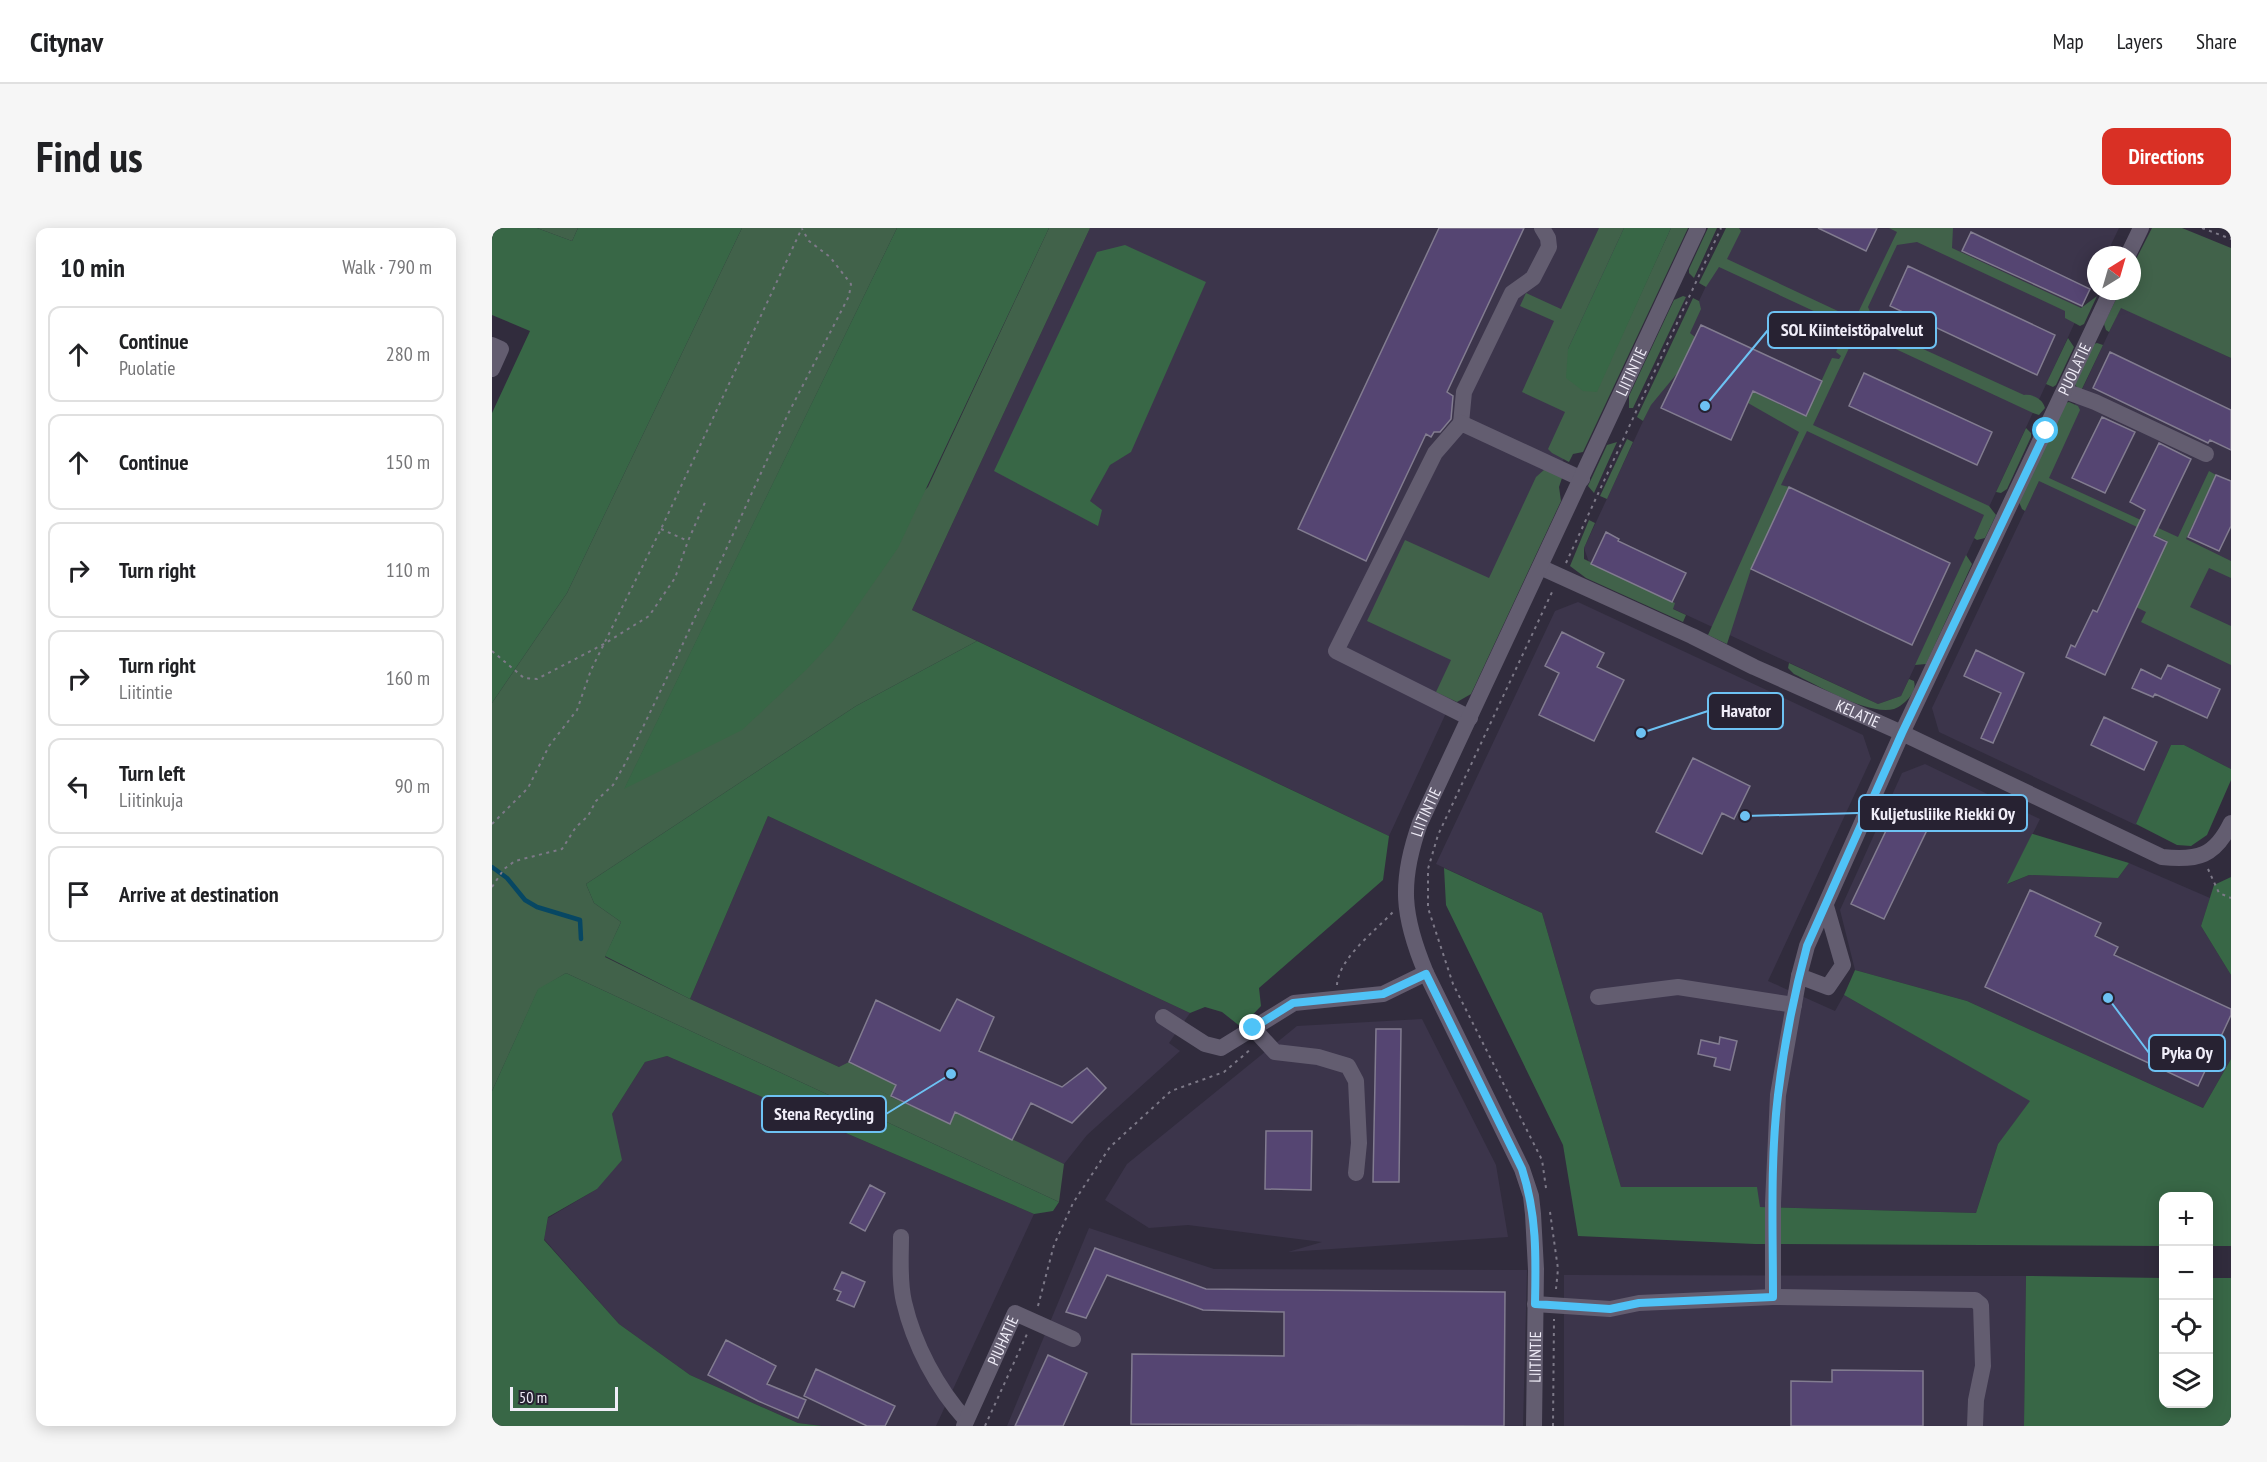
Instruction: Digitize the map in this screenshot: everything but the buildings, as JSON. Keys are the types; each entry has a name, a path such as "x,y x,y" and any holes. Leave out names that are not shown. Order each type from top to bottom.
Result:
{"street":[{"path":"1470,718 1336,651 1435,453 1461,423 1464,392 1512,293 1533,278 1549,248 1548,238 1542,228"},
{"name":"LIITINTIE","path":"1534,1426 1535,1304 1531,1196 1522,1169 1426,974 1416,948 1407,911 1405,884 1411,848 1420,823 1698,228"},
{"path":"2132,246 2141,228"},
{"name":"PUOLATIE","path":"1773,1297 1773,1203 1778,1095 1799,976 1807,946 1902,733 2107,300"},
{"path":"492,369 497,347"},
{"path":"2065,391 2095,402 2206,454"},
{"path":"1461,423 1582,479"},
{"name":"KELATIE","path":"1540,567 1902,733 2162,857 2191,859 2201,855"},
{"path":"2201,855 2215,849 2231,823"},
{"path":"1799,976 1828,987 1843,965 1826,906"},
{"path":"1163,1017 1205,1044 1221,1047 1258,1034 1293,1003 1383,994 1426,974"},
{"path":"1598,997 1678,987 1794,1005"},
{"path":"1258,1034 1275,1052 1318,1056 1348,1066 1356,1081 1359,1143 1356,1173"},
{"path":"901,1237 903,1301 917,1342 965,1423"},
{"path":"1535,1304 1610,1309 1639,1303 1773,1297 1974,1300 1981,1305 1983,1366 1976,1400 1975,1426"},
{"name":"PIUHATIE","path":"965,1423 1015,1313 1073,1339"}],"path":[{"path":"492,824 528,788 549,746 577,710 591,670 662,529 802,228"},
{"path":"492,887 504,869 515,861 562,849 576,826 588,816 596,801 613,785 675,661 788,414 849,296 851,284 830,257 809,241 802,228"},
{"path":"1547,1192 1542,1160 1453,984 1428,908 1427,885 1431,854 1721,228"},
{"path":"2202,228 2231,239"},
{"path":"492,651 524,678 537,679 604,644 649,616 675,578 706,500"},
{"path":"662,529 688,541"},
{"path":"2201,855 2219,893 2231,898"},
{"path":"1337,998 1337,979 1348,958 1393,912 1407,911"},
{"path":"985,1426 1032,1322 1054,1245 1073,1203 1110,1147 1171,1091 1224,1072 1258,1034"},
{"path":"1548,1203 1558,1269 1554,1306 1553,1426"}],"shaded area":[{"path":"1090,228 1671,228 1389,836 912,610"},
{"path":"1733,228 2119,228 2110,246 2087,246 2087,296 1901,696 1878,704 1592,571 1584,548"},
{"path":"2121,307 2231,358 2231,769 2184,745 2171,745 2136,825 1939,732 1932,708"},
{"path":"1578,602 1863,735 1871,759 1768,981 1835,1011 1844,995 2031,1101 1998,1144 1976,1213 1759,1207 1756,1187 1621,1187 1542,913 1436,864 1555,611","holes":["1562,633 1604,653 1597,667 1624,680 1594,741 1540,715 1559,673"]},
{"path":"1925,764 2040,819 2008,884 2029,875 2118,878 2129,863 2210,898 2201,926 2231,975 2231,1059 2203,1108 1967,1001 1855,970 1840,910 1902,773"},
{"path":"768,816 1190,1013 1169,1043 1180,1051 1087,1135 1064,1164 1012,1140 950,1124 891,1096 896,1085 839,1067 690,999"},
{"path":"1422,1019 1496,1165 1508,1237 1288,1252 1322,1242 1188,1225 1149,1228 1105,1200 1127,1164 1297,1026"},
{"path":"667,1056 1034,1214 936,1426 822,1426 798,1423 690,1375 619,1324 544,1239 548,1218 597,1189 612,1114 645,1062"},
{"path":"1089,1228 1214,1269 1527,1270 1523,1426 1007,1426"},
{"path":"1564,1275 2026,1276 2024,1426 1564,1426"}],"green space":[{"path":"492,228 537,228 572,241 578,228 742,228 567,593 492,703 492,413 530,331 492,315"},
{"path":"537,228 578,228 572,241"},
{"path":"742,228 897,228 625,788 928,487 1049,228 1090,228 912,610 977,641 856,706 586,884 594,903 621,922 605,957 690,999 839,1067 849,1062 896,1085 891,1097 949,1123 955,1112 1064,1164 1059,1202 566,973 538,990 492,1091 492,703 567,593"},
{"path":"897,228 1049,228 898,548 833,641 806,670 742,730 624,789"},
{"path":"1599,228 1624,228 1568,349 1596,392 1671,228 1688,228 1583,452 1573,454 1569,462 1548,449 1565,412 1522,392 1554,321 1520,306 1526,293 1561,309"},
{"path":"1624,228 1671,228 1597,392 1583,391 1566,378 1568,349"},
{"path":"1708,228 1717,228 1694,278 1689,273 1689,269"},
{"path":"1726,228 1739,228 1741,231 1727,259 1855,319 1897,232 1889,228 1953,228 1952,248 2081,308 2095,300 2084,324 2080,326 2065,318 2065,311 1917,242 1897,245 1868,307 1877,328 2024,395 2031,395 2042,402 2045,408 2039,415 2033,413 1857,331 1813,425 1989,506 1996,515 1985,538 1977,540 1974,538 1984,515 1807,431 1781,485 1789,487 1751,569 1727,644 1708,635 1799,432 1748,403 1679,371 1651,405 1643,421 1637,417 1693,298 1699,301 1701,309 1690,333 1695,337 1685,360 1805,416 1832,358 1839,359 1841,356 1836,352 1848,327 1719,267 1706,287 1699,283"},
{"path":"2152,228 2182,228 2231,248 2231,358 2121,308 2109,332 2106,330 2104,324 2116,300 2141,300 2141,249"},
{"path":"1125,245 1206,282 1131,452 1110,465 1090,501 1102,510 1098,526 994,471 1097,252"},
{"path":"1686,297 1633,408 1629,408 1629,396 1674,300"},
{"path":"2068,338 2074,347 2053,387 2046,384"},
{"path":"2094,344 2103,345 2081,391 2075,385"},
{"path":"2069,402 2078,406 2080,410 2049,478 2178,537 2209,471 2216,475 2186,539 2231,561 2231,578 2209,568 2190,607 2231,626 2231,665 2141,622 2146,612 2136,607 2167,541 2039,481 2025,511 2022,509 2019,502 2065,403"},
{"path":"2026,428 2031,433 2031,437 2007,489 2001,493 1996,492"},
{"path":"1627,439 1633,442 1607,499 1600,496"},
{"path":"1617,442 1594,493 1588,486 1607,445"},
{"path":"1545,469 1562,478 1559,487 1561,501 1471,694 1457,702 1436,692 1451,660 1367,621 1405,540 1489,578 1536,477"},
{"path":"1589,520 1595,523 1584,548 1584,559 1675,603 1673,609 1686,615 1683,622 1586,578 1570,566"},
{"path":"1966,555 1972,564 1926,664 1915,665"},
{"path":"977,641 1389,836 1383,880 1259,988 1261,1006 1241,1027 1222,1012 1205,1007 1190,1013 768,816 690,999 605,956 621,922 594,903 586,884 856,706"},
{"path":"1789,663 1878,704 1901,696 1909,679 1914,681 1914,688 1909,698 1894,709 1871,708 1843,698 1794,674 1788,668"},
{"path":"2171,745 2184,745 2231,769 2231,780 2207,835 2191,846 2177,845 2136,824"},
{"path":"2032,834 2129,863 2118,878 2029,875 2007,884"},
{"path":"1444,868 1542,913 1621,1187 1757,1187 1760,1207 1976,1213 1998,1144 2030,1101 1844,995 1855,970 1967,1001 2203,1108 2231,1059 2231,1246 2213,1246 2213,1192 2159,1192 2159,1246 1755,1244 1578,1236 1563,1145 1446,905"},
{"path":"2231,877 2231,975 2201,926 2214,885"},
{"path":"566,973 1059,1202 1053,1211 1034,1214 667,1056 645,1062 612,1114 622,1160 597,1189 548,1217 544,1240 619,1324 690,1375 798,1423 822,1426 492,1426 492,1091 538,989"},
{"path":"2026,1276 2159,1278 2159,1408 2213,1408 2213,1278 2231,1278 2231,1426 2024,1426"}],"waterway":[{"path":"492,867 507,878 525,900 537,907 580,920 581,939"}],"place":[{"name":"SOL Kiinteistöpalvelut","path":"1705,406"},
{"name":"Havator","path":"1641,733"},
{"name":"Kuljetusliike Riekki Oy","path":"1745,816"},
{"name":"Pyka Oy","path":"2108,998"},
{"name":"Stena Recycling","path":"951,1074"}],"route":[{"path":"1253,1028 1293,1003 1383,994 1426,974 1522,1169 1531,1196 1536,1269 1535,1304 1610,1309 1639,1303 1773,1297 1773,1203 1778,1095 1799,976 1807,946 1902,733 2046,431"}]}
